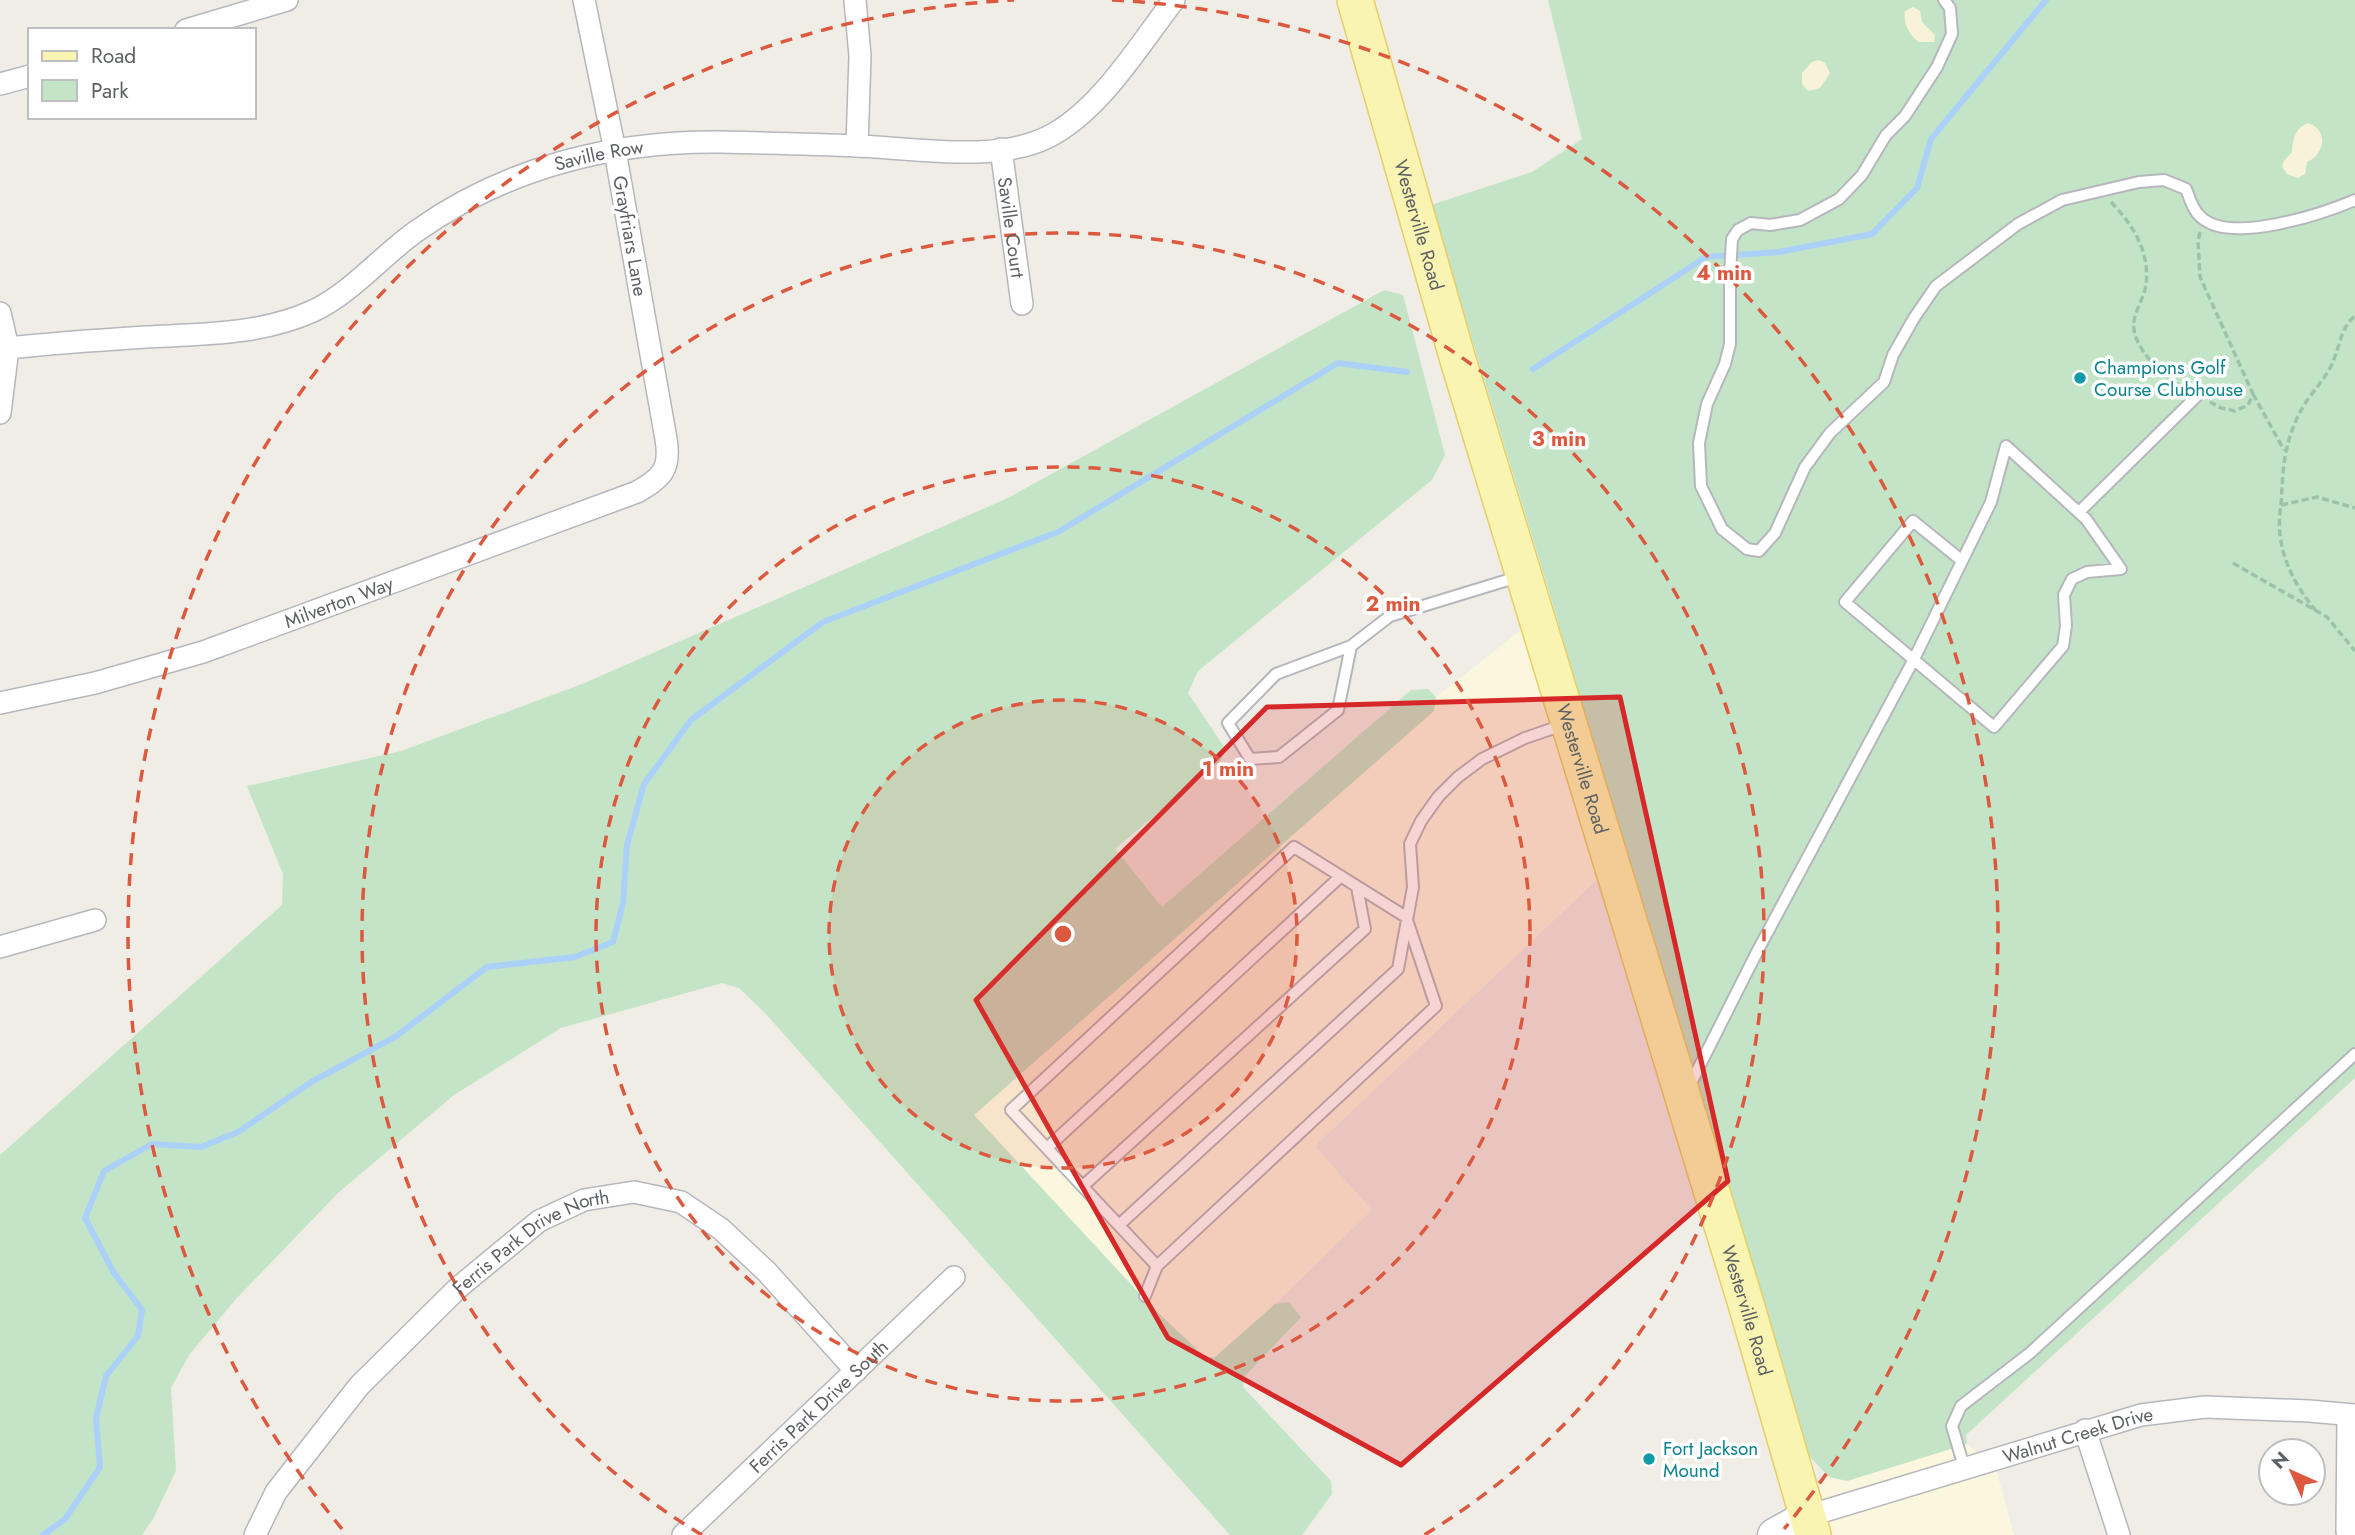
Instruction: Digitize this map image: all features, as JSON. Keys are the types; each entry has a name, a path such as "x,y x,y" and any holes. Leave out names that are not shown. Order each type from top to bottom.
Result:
{"main road":[{"name":"Westerville Road","path":"1355,0 1458,360 1811,1525"},
{"path":"1774,1535 1811,1525"}],"street":[{"path":"193,28 287,0"},
{"name":"Grayfriars Lane","path":"584,0 615,151 668,447 669,455 664,471"},
{"path":"855,0 860,56 857,146"},
{"name":"Saville Row","path":"8,348 238,332 276,324 313,311 345,291 421,228 498,183 569,160 644,145 680,142 972,151 1024,145 1048,136 1074,119 1098,98 1174,0"},
{"path":"0,84 28,77"},
{"name":"Saville Court","path":"1001,149 1022,304"},
{"path":"0,313 8,348 0,413"},
{"name":"Milverton Way","path":"0,704 95,684 203,652 637,492 652,484 664,471"},
{"path":"0,947 95,920"},
{"name":"Ferris Park Drive North","path":"255,1535 276,1492 359,1386 459,1287 538,1222 584,1200 634,1192 681,1202 721,1229 767,1272 856,1371"},
{"name":"Ferris Park Drive South","path":"683,1535 954,1277"},
{"name":"Walnut Creek Drive","path":"1811,1525 1964,1467 2141,1415 2205,1407 2309,1410 2351,1415"},
{"path":"2350,1535 2347,1531 2351,1415"},
{"path":"2085,1430 2119,1535"}],"lane":[{"path":"1944,0 1950,8 1952,34 1937,67 1905,116 1886,135 1862,176 1839,199 1800,220 1770,225 1751,223 1738,230 1731,245 1730,344 1725,364 1707,404 1699,443 1701,486 1722,528 1747,549 1759,551 1775,533 1805,467 1830,433 1884,382 1893,355 1936,286 2018,224 2062,200 2139,182 2164,180 2186,189 2195,211 2204,220 2223,227 2292,222 2355,200"},
{"path":"1950,15 1959,0"},
{"path":"2079,512 2198,395"},
{"path":"1684,1099 1758,950 1914,659 1991,502 2006,446 2087,519 2121,569 2087,572 2072,579 2064,596 2066,626 2063,646 1994,727 1914,659 1845,601 1913,521 1961,560"},
{"path":"1351,646 1338,710 1279,757 1250,759 1228,723 1276,674 1351,646 1390,616 1523,575"},
{"path":"1119,1225 1398,969 1413,887 1410,844 1438,796 1482,760 1525,738 1569,723"},
{"path":"1145,1296 1157,1266 1436,1006 1406,917 1294,847 1011,1110 1157,1266"},
{"path":"1047,1148 1341,876"},
{"path":"1083,1186 1365,929 1357,887"},
{"path":"1964,1467 1952,1426 1961,1406 2030,1353 2355,1054"}],"path":[{"path":"2099,192 2127,219 2143,249 2146,286 2133,324 2151,362 2167,379 2221,408 2235,411 2248,405 2253,394"},
{"path":"2204,220 2198,241 2200,277 2253,394 2285,451"},
{"path":"2316,611 2304,596 2284,558 2280,534 2285,451 2291,429 2332,364 2345,327 2355,316"},
{"path":"2281,505 2317,497 2355,508"},
{"path":"2233,564 2327,617 2355,652"}],"highlighted area":[{"path":"1620,697 1728,1181 1401,1465 1168,1338 976,1000 1267,707"}],"shaded area":[{"path":"1553,605 1624,854 1315,1146 1372,1210 1275,1304 1214,1358 1203,1355 1152,1307 974,1115 1434,711 1436,697"},
{"path":"1967,1444 1996,1469 2014,1535 1761,1535 1829,1477 1847,1481"}],"green space":[{"path":"1548,0 2355,0 2355,1078 1966,1435 1967,1444 1847,1481 1829,1477 1809,1456 1624,854 1553,605 1431,205 1532,172 1582,139"},
{"path":"1384,290 1403,295 1445,455 1432,480 1198,671 1188,693 1225,748 1222,759 1115,849 1162,907 1411,690 1428,689 1436,697 1434,711 974,1115 1152,1307 1203,1355 1214,1358 1275,1304 1289,1302 1301,1317 1244,1377 1243,1387 1331,1481 1332,1494 1302,1535 1230,1535 765,1013 739,988 722,983 561,1028 454,1095 338,1193 236,1299 189,1355 171,1388 176,1471 153,1519 142,1535 0,1535 0,1155 282,905 283,874 247,786 401,751 582,684 1008,498"}],"sand":[{"path":"1913,7 1920,11 1922,22 1935,35 1934,42 1919,42 1910,32 1905,11"},
{"path":"1818,60 1825,63 1830,73 1820,88 1808,91 1802,84 1802,73 1812,62"},
{"path":"2308,123 2315,126 2322,136 2321,148 2318,154 2307,162 2305,174 2298,178 2287,174 2282,166 2292,152 2298,131"}],"waterway":[{"path":"1533,369 1706,257 1779,252 1872,234 1917,188 1931,139 2046,0"},
{"path":"43,1535 65,1519 100,1467 96,1418 106,1376 138,1336 142,1310 114,1273 85,1218 104,1171 152,1144 201,1147 238,1132 313,1081 395,1037 487,967 575,957 613,942 623,903 627,845 644,784 691,720 823,622 1058,532 1338,363 1407,372"}],"place":[{"name":"Champions Golf Course Clubhouse","path":"2080,378"},
{"name":"Fort Jackson Mound","path":"1649,1459"}]}
